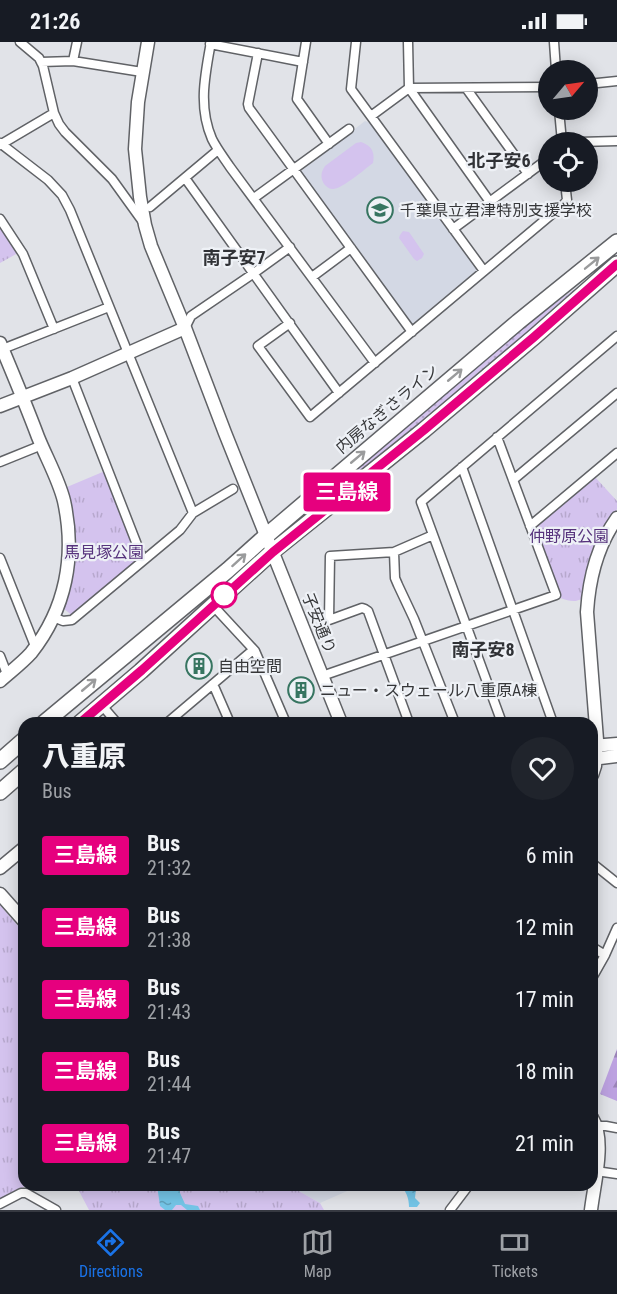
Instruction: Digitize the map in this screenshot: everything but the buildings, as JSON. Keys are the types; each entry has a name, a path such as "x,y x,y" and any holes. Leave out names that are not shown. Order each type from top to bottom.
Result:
{"highway":[{"name":"内房なぎさライン","path":"51,717 228,570 509,330 617,242"},
{"path":"87,717 273,552 424,430 617,264"},
{"path":"0,761 18,745"},
{"path":"0,792 18,776"}],"street":[{"path":"20,42 39,58 43,66 54,113 59,124 112,180 144,225"},
{"path":"73,61 78,42"},
{"name":"子安通り","path":"148,42 138,102 135,149 144,225 339,717"},
{"path":"306,42 297,99 329,144"},
{"path":"357,42 351,89 484,271"},
{"path":"408,42 410,88 490,202"},
{"path":"554,42 555,60"},
{"path":"303,62 210,43 203,91 208,125 218,150 375,363"},
{"path":"258,53 249,108 412,332"},
{"path":"41,62 73,61 142,72"},
{"path":"598,83 617,81"},
{"path":"371,116 410,88 538,87"},
{"path":"466,88 528,174"},
{"path":"54,113 0,144 48,180 62,195 193,513"},
{"path":"254,198 349,129"},
{"path":"598,142 617,141"},
{"path":"150,207 218,150"},
{"path":"453,229 538,166"},
{"path":"185,178 339,393"},
{"path":"290,324 258,346 310,417 564,204 567,200 566,192"},
{"path":"0,219 23,254 54,329"},
{"path":"0,406 72,378 185,328 191,316 290,247"},
{"path":"312,277 351,248"},
{"path":"4,677 30,653 53,617 65,585 69,540 63,498 1,347 109,307"},
{"path":"500,717 421,502 615,341"},
{"path":"72,378 143,560"},
{"path":"513,480 617,393"},
{"path":"322,675 556,595 497,437"},
{"path":"0,462 42,445"},
{"path":"530,526 617,453"},
{"path":"462,467 551,717"},
{"path":"53,617 63,621 72,620 180,530 193,513 233,489"},
{"path":"592,717 588,598 594,564 617,518"},
{"path":"407,717 368,611 362,608 329,620 330,556 394,552 433,535"},
{"path":"394,552 395,578 453,717"},
{"path":"0,558 35,646"},
{"path":"218,611 255,651 282,717"},
{"path":"179,717 253,650"},
{"path":"0,656 4,677"},
{"path":"213,684 227,717"},
{"path":"105,708 112,717"},
{"path":"598,751 617,744"},
{"path":"598,753 617,756"},
{"path":"0,868 18,853"},
{"path":"0,875 18,860"},
{"path":"598,868 617,883"},
{"path":"0,894 18,914"},
{"path":"598,967 617,928"},
{"path":"598,951 605,955"},
{"path":"598,1123 617,1128"},
{"path":"598,1171 617,1174"},
{"path":"450,1210 464,1191"},
{"path":"591,1210 593,1191"},
{"path":"0,1204 21,1193 26,1193 56,1210"}],"shaded area":[{"name":"千葉県立君津特別支援学校","path":"365,121 370,123 476,267 476,271 411,324 300,172"},
{"path":"299,1191 347,1191 320,1203"}],"green space":[{"path":"361,142 372,150 373,163 341,186 332,189 324,184 322,172 325,166 356,143"},
{"path":"0,225 18,253 0,263"},
{"path":"403,231 409,232 424,254 417,261 399,238"},
{"path":"581,285 521,344 281,538 278,534 539,314"},
{"name":"馬見塚公園","path":"105,471 139,559 74,617 63,608 72,575 74,554 67,487"},
{"name":"仲野原公園","path":"595,477 617,501 617,509 597,544 583,598 570,601 560,598 535,528"},
{"path":"0,905 18,926 18,1190 0,1201"},
{"path":"617,1049 617,1101 600,1094"},
{"path":"79,1191 299,1191 320,1203 324,1210 89,1210"}],"water":[{"path":"158,1191 180,1191 185,1204 198,1206 200,1210 187,1210 181,1205 176,1205 172,1210 165,1210 160,1206"},
{"path":"405,1191 416,1191 415,1198 420,1203 417,1207 409,1207"}],"bus line":[{"name":"三島線","path":"87,717 273,552 424,430 617,264"}],"place":[{"name":"千葉県立君津特別支援学校","path":"380,210"},
{"name":"自由空間","path":"199,666"},
{"name":"ニュー・スウェール八重原A棟","path":"301,690"}],"district":[{"name":"北子安6","path":"499,160"},
{"name":"南子安7","path":"234,257"},
{"name":"南子安8","path":"483,649"}]}
